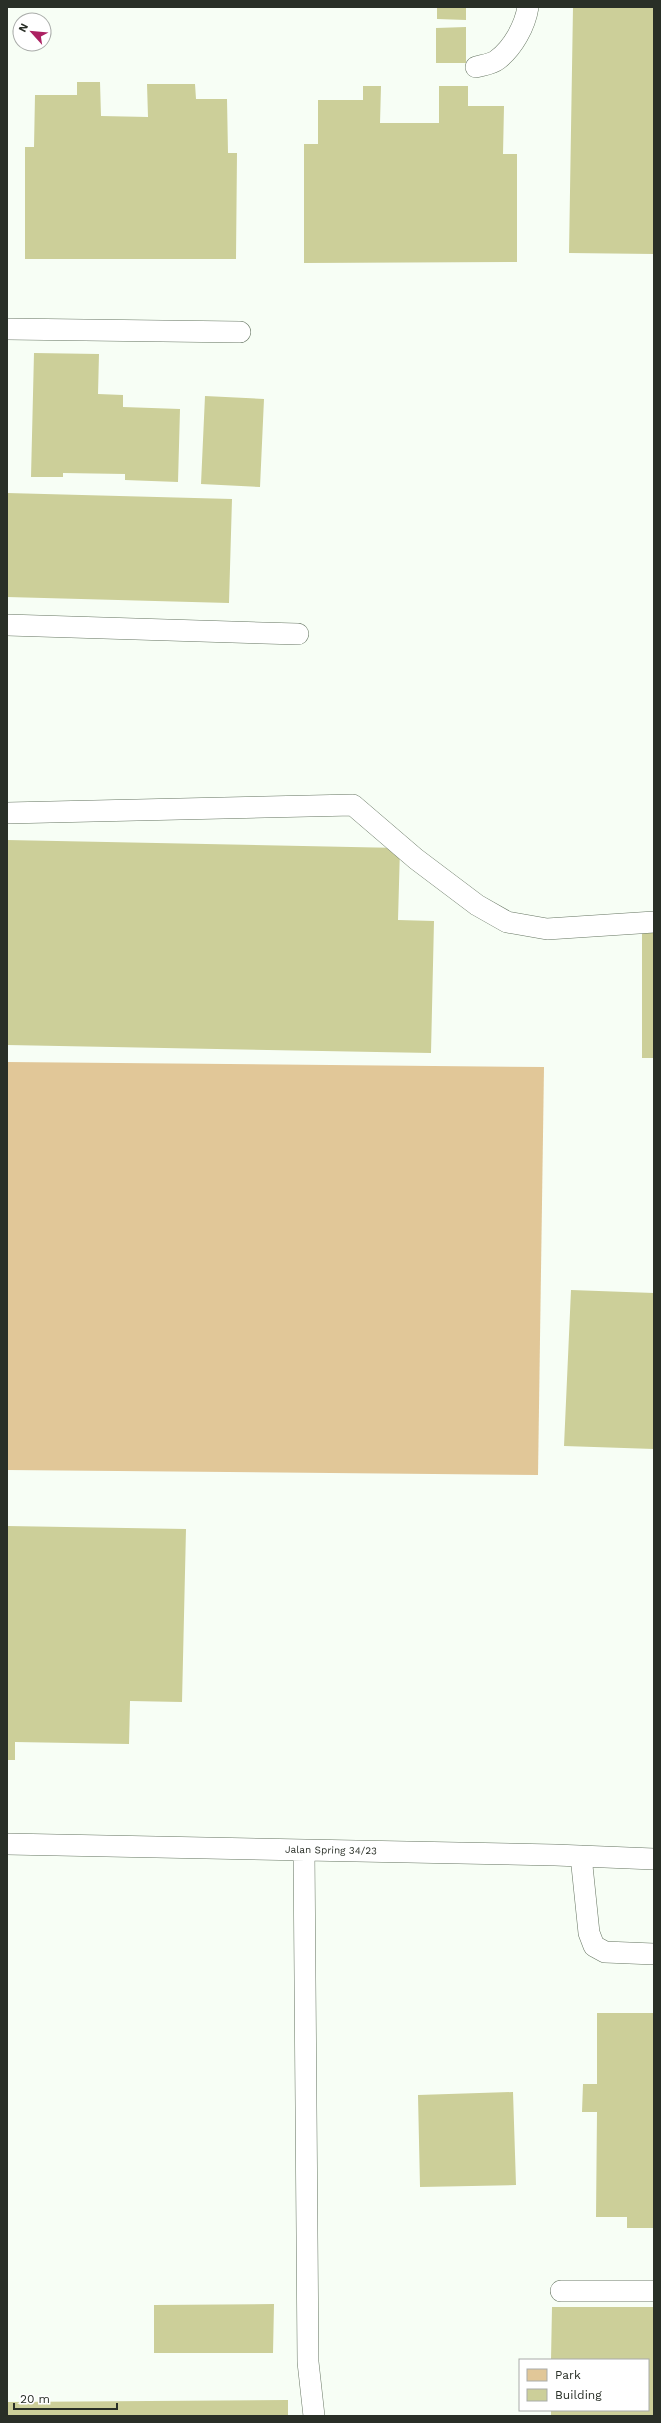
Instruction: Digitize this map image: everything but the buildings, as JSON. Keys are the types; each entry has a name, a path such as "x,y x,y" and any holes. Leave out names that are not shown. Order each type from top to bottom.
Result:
{"lane":[{"path":"476,68 497,60 513,42 526,21 528,7"},
{"path":"7,329 240,332"},
{"path":"7,625 298,634"},
{"path":"7,813 353,805 416,859 477,905 507,922 547,930 654,922"},
{"name":"Jalan Spring 34/23","path":"7,1844 581,1856 654,1859"},
{"path":"304,1850 308,2362 314,2416"},
{"path":"581,1856 589,1933 594,1946 605,1952 654,1954"},
{"path":"561,2290 654,2291"}],"green space":[{"path":"7,1062 544,1067 538,1475 7,1470"}]}
